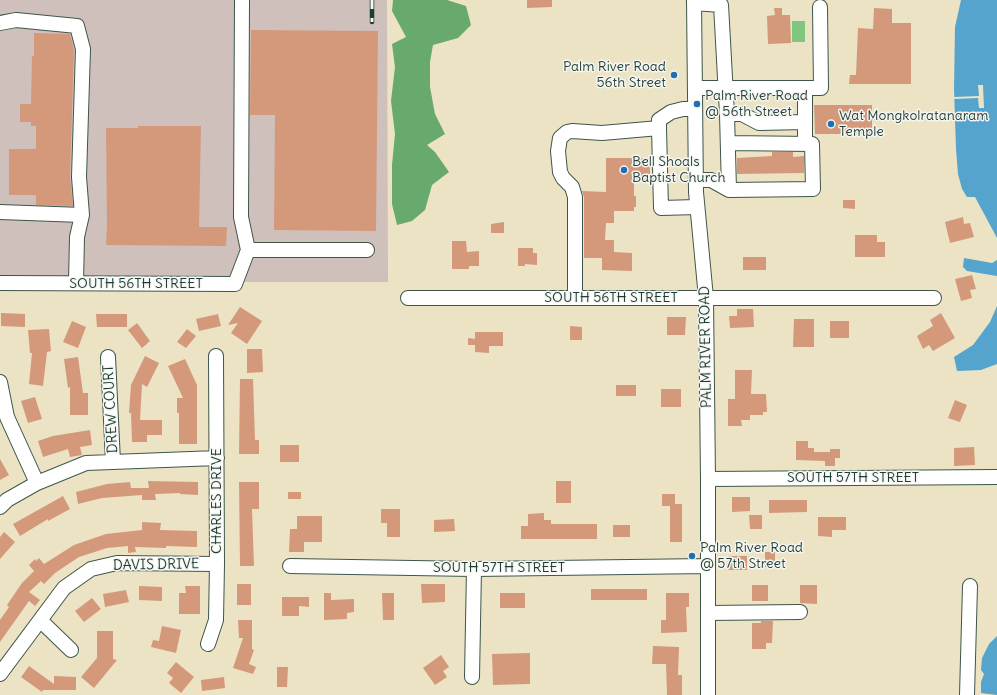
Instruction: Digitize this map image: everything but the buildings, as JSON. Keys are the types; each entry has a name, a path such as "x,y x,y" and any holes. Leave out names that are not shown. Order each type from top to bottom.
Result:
{"street":[{"path":"242,0 241,217 248,250 367,250"},
{"path":"694,2 721,5 725,88 728,114 729,190"},
{"name":"PALM RIVER ROAD","path":"694,2 697,207 706,298 708,695"},
{"path":"695,88 821,88 820,7"},
{"path":"0,24 16,20 77,26 83,49 79,177 82,215 77,237 76,284"},
{"path":"805,88 805,144"},
{"path":"695,109 683,109 671,112 659,120 659,128 661,208 697,207"},
{"path":"728,114 742,114 759,124 805,122"},
{"path":"575,298 575,197 572,187 563,178 560,172 558,151 560,138 567,132 572,131 602,133 659,128"},
{"path":"696,180 711,180 729,190 813,189 812,144 728,142"},
{"path":"0,212 82,215"},
{"name":"SOUTH 56TH STREET","path":"0,284 235,284 248,250"},
{"name":"SOUTH 56TH STREET","path":"408,298 934,298"},
{"name":"CHARLES DRIVE","path":"208,644 216,620 216,356"},
{"name":"DREW COURT","path":"108,357 113,462"},
{"path":"0,382 7,417 37,483"},
{"path":"0,507 7,500 37,483 86,463 217,458"},
{"name":"SOUTH 57TH STREET","path":"708,480 997,477"},
{"name":"DAVIS DRIVE","path":"0,674 41,621 64,588 91,569 117,563 217,564"},
{"name":"SOUTH 57TH STREET","path":"290,566 474,569 708,566"},
{"path":"472,677 474,569"},
{"path":"967,695 970,586"},
{"path":"708,613 800,612"},
{"path":"41,621 71,650"}],"path":[{"path":"872,119 880,119"}],"shaded area":[{"path":"0,0 387,0 388,282 0,282"}],"green space":[{"path":"393,0 447,0 466,6 471,25 458,38 433,45 430,62 430,87 435,114 445,134 427,145 435,152 449,172 432,185 425,210 412,221 397,225 392,204 392,165 395,134 391,101 395,67 392,44 406,37 392,11"},
{"path":"792,21 805,21 805,42 792,42"}],"water":[{"path":"961,0 997,0 997,238 975,197 967,197 962,189 958,174 954,89 955,27"},
{"path":"964,258 992,263 997,260 997,276 967,271 963,267"},
{"path":"997,306 997,364 981,370 957,371 954,357 973,345 990,322"},
{"path":"997,636 997,695 981,693 981,682 984,674 981,670 982,658 989,644"}],"pier":[{"path":"978,85 983,85 984,108 979,108 978,98 954,99 954,97 979,96"}],"railway":[{"path":"372,0 372,22"}],"place":[{"name":"Palm River Road 56th Street","path":"674,75"},
{"name":"Palm River Road @ 56th Street","path":"697,104"},
{"name":"Wat Mongkolratanaram Temple","path":"831,124"},
{"name":"Bell Shoals Baptist Church","path":"624,170"},
{"name":"Palm River Road @ 57th Street","path":"692,556"}]}
